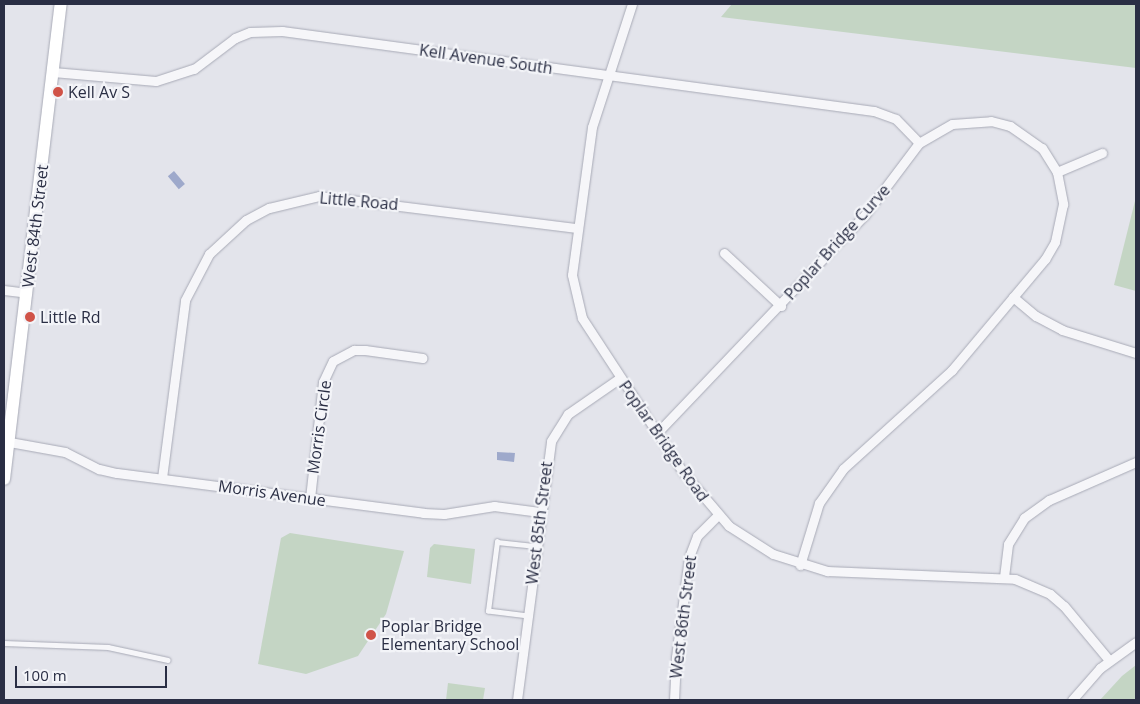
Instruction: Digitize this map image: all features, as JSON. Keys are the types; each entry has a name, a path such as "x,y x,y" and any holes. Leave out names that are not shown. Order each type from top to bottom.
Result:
{"street":[{"name":"West 84th Street","path":"4,478 6,442 27,293 62,4"},
{"name":"Poplar Bridge Road","path":"632,4 592,127 572,275 582,318 682,471 718,515 751,543 800,565 853,573 1004,577 1033,585 1050,594 1078,620 1109,660"},
{"name":"Kell Avenue South","path":"53,72 156,81 194,69 235,38 266,30 885,113 905,126 919,143"},
{"name":"Poplar Bridge Curve","path":"657,433 781,306 864,216 919,143 952,124 991,120 1028,135 1042,148 1057,172 1063,204 1058,233 1045,259 952,370 843,469 820,503 800,565"},
{"path":"1057,172 1102,153"},
{"name":"Little Road","path":"162,478 186,300 209,254 246,220 270,208 319,196 578,228"},
{"path":"724,253 781,306"},
{"path":"4,290 27,293"},
{"path":"1013,297 1036,316 1062,330 1136,353"},
{"name":"Morris Circle","path":"310,498 324,382 333,361 354,350 422,358"},
{"name":"West 85th Street","path":"518,700 547,457 558,427 580,405 620,378"},
{"name":"Morris Avenue","path":"6,442 65,452 99,468 423,513 444,514 494,506 540,512"},
{"path":"1004,577 1008,544 1024,518 1049,500 1136,462"},
{"name":"West 86th Street","path":"674,700 676,657 689,557 697,536 718,515"},
{"path":"1072,700 1109,660 1136,642"}],"lane":[{"path":"528,616 488,611 497,542 536,546"},
{"path":"4,643 108,647 168,660"}],"green space":[{"path":"732,4 1136,4 1136,68 721,17"},
{"path":"1136,197 1136,291 1114,285"},
{"path":"290,533 404,551 386,614 358,656 306,674 258,664 281,538"},
{"path":"434,544 475,549 471,584 427,577 430,548"},
{"path":"1136,665 1136,700 1100,700 1122,676"},
{"path":"448,683 485,688 483,700 446,700"}],"water":[{"path":"174,171 185,184 179,189 168,176"},
{"path":"497,452 515,453 514,462 497,460"}],"place":[{"name":"Kell Av S","path":"58,92"},
{"name":"Little Rd","path":"30,317"},
{"name":"Poplar Bridge Elementary School","path":"371,635"}]}
